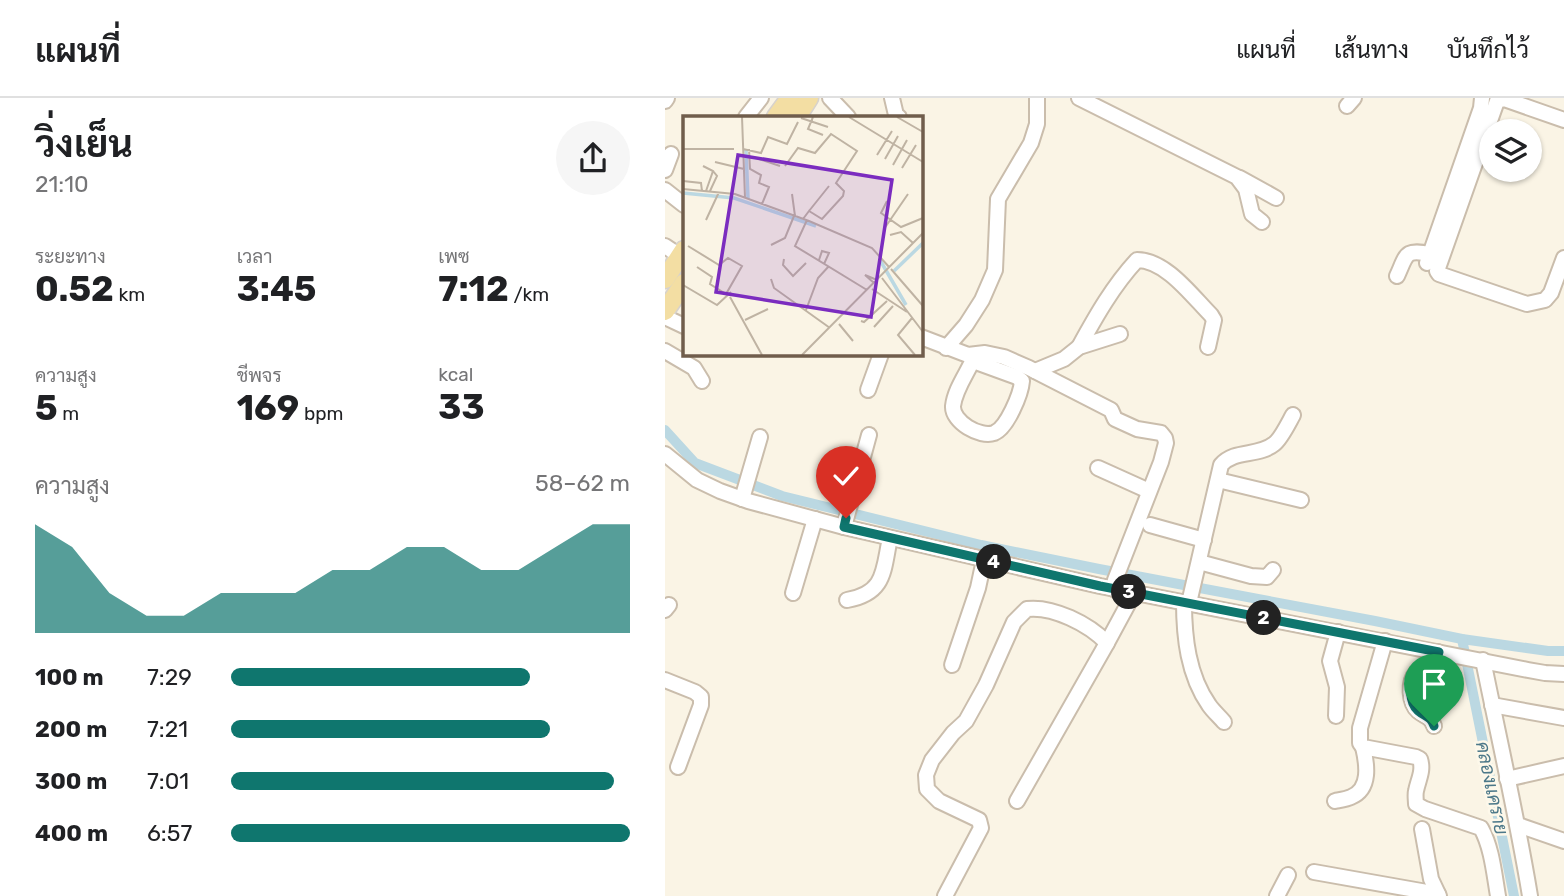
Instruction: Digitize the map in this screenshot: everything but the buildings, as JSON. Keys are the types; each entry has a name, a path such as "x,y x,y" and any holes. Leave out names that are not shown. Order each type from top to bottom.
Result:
{"main road":[{"path":"777,116 790,98"},
{"path":"798,116 809,98"},
{"path":"665,279 676,251"},
{"path":"665,311 681,293"}],"street":[{"path":"746,116 761,98"},
{"path":"830,98 845,116"},
{"path":"892,98 898,116"},
{"path":"946,348 966,325 982,300 995,270 998,199 1031,143 1037,124 1037,98"},
{"path":"1079,98 1276,198"},
{"path":"1397,276 1406,256 1411,252 1417,251 1429,259 1481,108 1482,98"},
{"path":"1564,121 1504,99 1497,101 1437,271 1439,274 1527,304 1545,300 1551,293 1564,258"},
{"path":"665,170 671,154"},
{"path":"1237,177 1246,189 1251,214 1262,222"},
{"path":"665,190 683,204"},
{"path":"1079,348 1106,299 1137,260 1156,263 1172,275 1211,315 1214,320 1208,347"},
{"path":"665,317 683,326"},
{"path":"1035,371 1064,359 1079,348 1120,334"},
{"path":"922,337 968,355 974,358 1022,379 1021,391 1002,429 991,435 981,433 960,423 953,409 954,400 974,358 985,353 1004,357 1035,371 1111,410 1115,419 1137,429 1161,433 1166,443 1161,462 1116,578"},
{"path":"665,351 694,368 702,381"},
{"path":"868,390 881,355"},
{"path":"1224,722 1208,704 1189,661 1184,631 1188,600 1221,466 1227,458 1258,452 1275,444 1293,415"},
{"path":"845,522 869,435"},
{"path":"743,495 760,437"},
{"path":"665,454 697,480 720,491 743,495 815,519 845,522 890,538 981,559 1116,578 1134,593 1188,600 1545,673 1564,674"},
{"path":"1098,468 1149,491"},
{"path":"1218,480 1301,500"},
{"path":"793,593 815,519"},
{"path":"1150,526 1204,540"},
{"path":"847,600 860,597 877,587 890,538"},
{"path":"952,643 981,559"},
{"path":"952,665 978,588 981,559"},
{"path":"1197,568 1267,577 1273,570"},
{"path":"1017,802 1134,593"},
{"path":"945,896 981,828 979,820 939,801 927,789 926,775 932,760 966,721 986,685 1014,622 1027,608 1041,607 1057,612 1098,634 1107,643"},
{"path":"1335,716 1337,687 1330,661 1338,632"},
{"path":"1335,801 1352,797 1361,791 1366,782 1366,759 1360,743 1360,728 1385,641"},
{"path":"1434,726 1433,721 1419,712 1413,704 1410,690 1416,673 1444,653"},
{"path":"1478,659 1492,705 1530,896"},
{"path":"665,680 701,697 701,705 678,767"},
{"path":"1492,705 1564,718"},
{"path":"1363,747 1420,759 1422,765 1416,790 1416,804 1481,828 1492,859 1498,896"},
{"path":"1507,779 1564,766"},
{"path":"1518,825 1564,841"},
{"path":"1422,829 1431,879 1438,895"},
{"path":"1314,872 1438,895"},
{"path":"1277,896 1288,875"}],"waterway":[{"path":"665,430 695,463 782,496 981,545 1462,639 1564,651"},
{"name":"คลองเเคราย","path":"1462,639 1514,896"}],"route":[{"path":"846,518 844,527 978,559 1113,589 1439,652 1436,661 1416,673 1410,690 1413,704 1419,712 1433,721 1434,726"}]}
